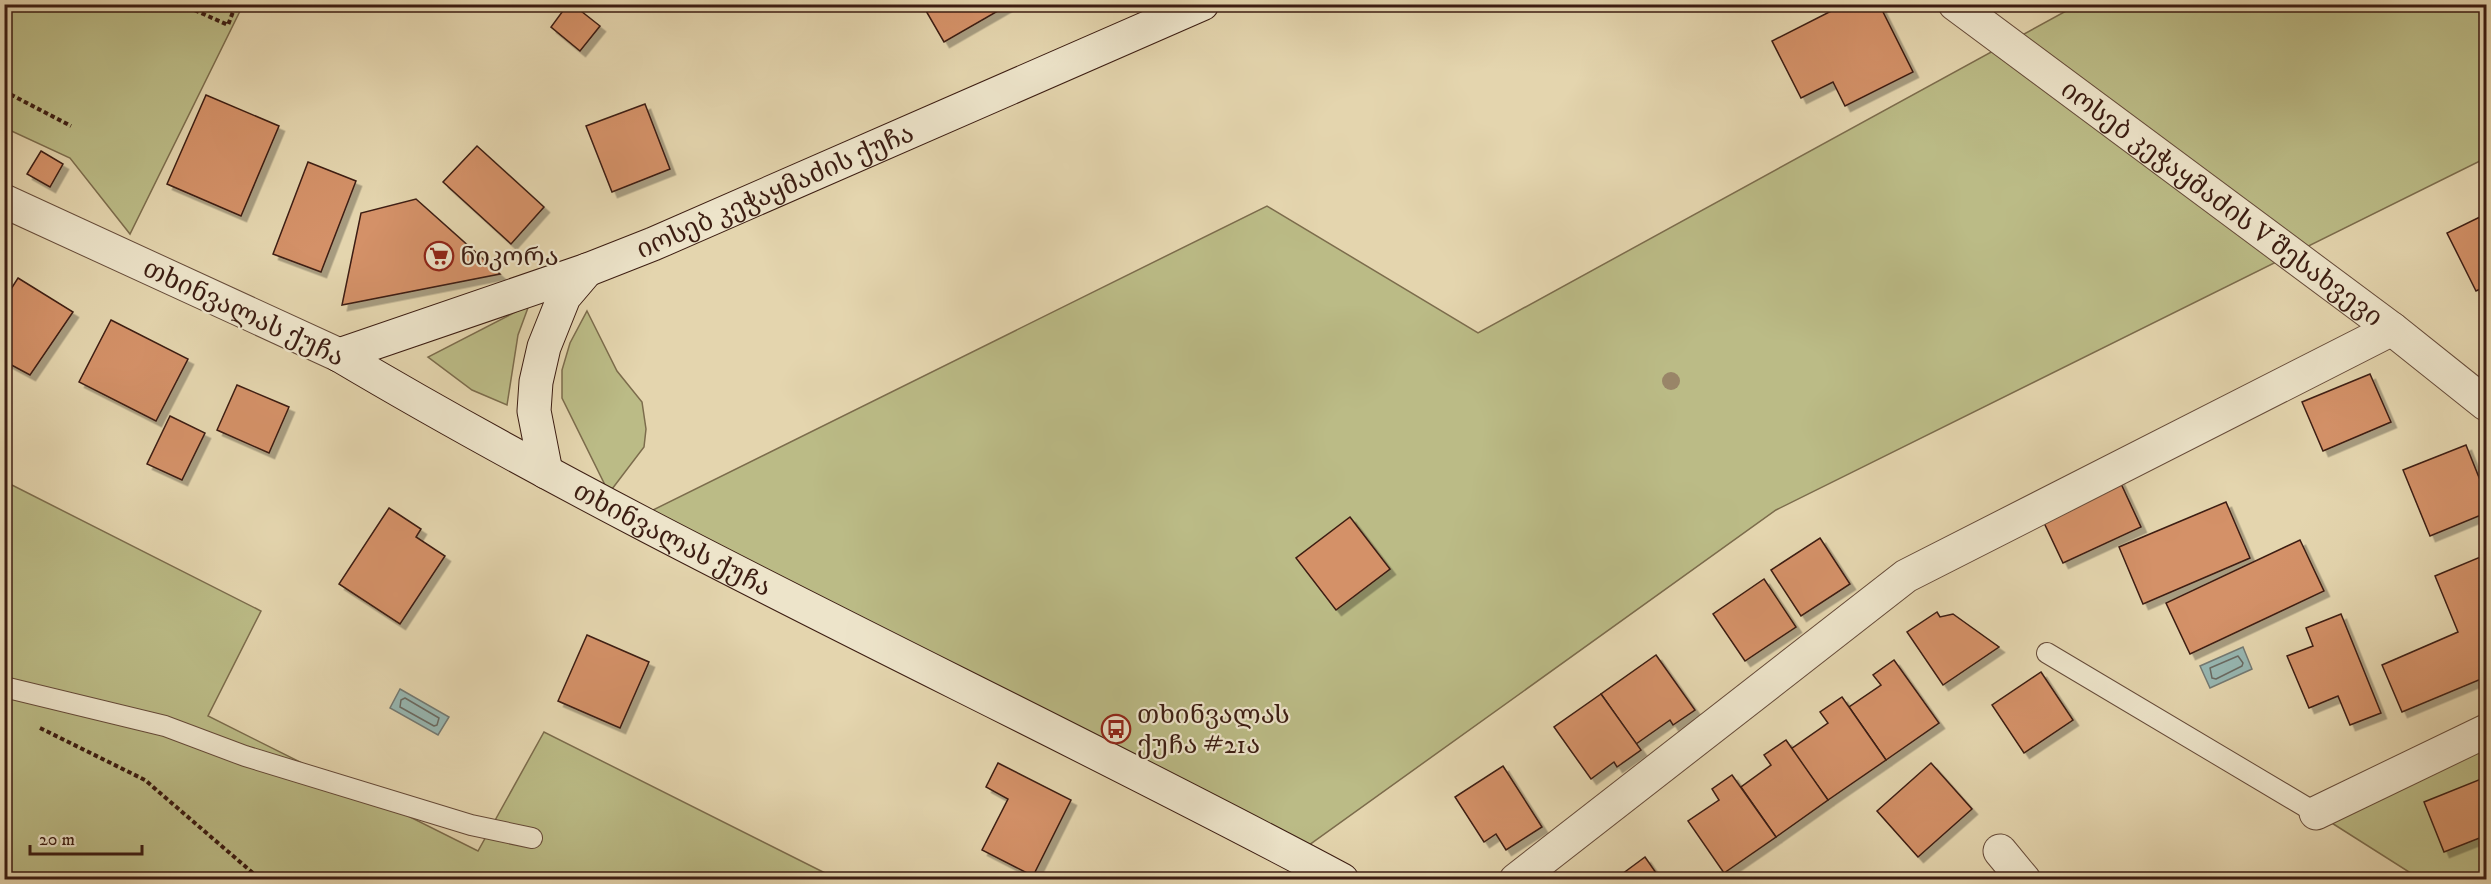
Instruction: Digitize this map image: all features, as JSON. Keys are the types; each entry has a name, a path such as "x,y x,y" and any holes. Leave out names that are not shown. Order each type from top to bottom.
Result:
{"street":[{"name":"იოსებ კეჭაყმაძის V შესახვევი","path":"1955,4 2482,395"},
{"name":"იოსებ კეჭაყმაძის ქუჩა","path":"339,355 587,270 653,244 1189,7"},
{"name":"თხინვალას ქუჩა","path":"4,201 339,355 450,420 645,525 1342,879"},
{"path":"546,472 534,411 536,382 544,347 564,297 587,270"},
{"path":"1516,879 1906,576 2392,329"},
{"path":"2316,813 2487,731"},
{"path":"2000,851 2024,879"}],"lane":[{"path":"2047,653 2316,813"},
{"path":"4,687 165,726 245,756 471,825 532,838"}],"path":[{"path":"4,24 11,4"},
{"path":"180,4 228,25 236,4"},
{"path":"4,91 71,126"},
{"path":"34,725 145,780 261,879"}],"green space":[{"path":"5,4 243,5 130,234 70,158 5,128"},
{"path":"2077,5 2486,5 2486,158 1776,510 1295,855 647,513 1267,206 1478,333"},
{"path":"529,305 518,335 507,405 472,390 428,357"},
{"path":"587,311 617,371 642,402 646,429 644,447 609,493 562,398 562,370 570,343"},
{"path":"4,481 261,611 208,716 478,851 544,732 837,879 5,879"},
{"path":"2486,731 2486,879 2420,879 2316,813"}],"water":[{"path":"2243,647 2252,669 2210,688 2200,666"},
{"path":"400,689 449,717 438,735 390,708"}],"building":[{"path":"568,4 572,4 600,26 580,51 551,27"},
{"path":"922,4 1010,4 944,42"},
{"path":"1845,4 1879,4 1913,72 1845,106 1833,82 1801,98 1772,41"},
{"path":"206,95 279,126 241,216 167,184"},
{"path":"645,104 670,169 612,192 586,126"},
{"path":"477,146 544,207 511,244 443,182"},
{"path":"41,151 63,164 50,187 27,174"},
{"path":"308,162 356,181 321,272 273,254"},
{"path":"416,199 500,274 342,305 361,213"},
{"path":"2486,214 2486,286 2476,291 2447,233"},
{"path":"18,278 73,312 30,375 4,361 4,300"},
{"path":"111,320 188,359 156,421 79,382"},
{"path":"2370,374 2391,422 2323,451 2302,402"},
{"path":"237,385 289,407 269,453 217,430"},
{"path":"170,416 205,433 182,480 147,464"},
{"path":"2466,445 2486,495 2486,513 2430,536 2403,470"},
{"path":"2117,475 2141,527 2063,563 2038,510"},
{"path":"2226,502 2250,558 2143,604 2119,547"},
{"path":"389,508 421,529 416,537 445,556 400,624 339,584"},
{"path":"1350,517 1390,569 1336,610 1296,558"},
{"path":"1820,538 1850,584 1801,616 1771,570"},
{"path":"2300,540 2324,591 2190,654 2166,603"},
{"path":"2485,555 2486,677 2402,712 2382,665 2458,632 2435,576"},
{"path":"1764,579 1796,627 1745,661 1713,614"},
{"path":"1937,612 1940,617 1953,614 1999,647 1943,685 1907,632"},
{"path":"2341,614 2381,713 2350,725 2338,696 2309,708 2287,656 2313,646 2306,628"},
{"path":"587,635 649,662 620,728 558,701"},
{"path":"1656,655 1695,710 1673,725 1670,720 1636,744 1601,694"},
{"path":"1894,660 1939,723 1886,760 1849,707 1881,685 1873,675"},
{"path":"2041,672 2073,720 2024,753 1992,705"},
{"path":"1601,694 1641,750 1617,767 1614,762 1591,779 1554,727"},
{"path":"1842,697 1886,760 1828,800 1791,749 1828,723 1820,712"},
{"path":"1786,740 1828,800 1776,837 1741,787 1771,765 1764,755"},
{"path":"998,763 1071,800 1033,876 982,850 1008,799 986,787"},
{"path":"1931,763 1972,809 1918,857 1877,811"},
{"path":"1503,766 1542,827 1506,850 1496,834 1484,842 1455,797"},
{"path":"1732,775 1776,837 1724,873 1688,821 1719,800 1712,789"},
{"path":"2486,777 2486,848 2482,837 2444,852 2424,802"},
{"path":"1645,857 1661,880 1614,880"}],"place":[{"name":"ნიკორა","path":"439,256"},
{"name":"თხინვალას ქუჩა #21ა","path":"1116,729"}]}
